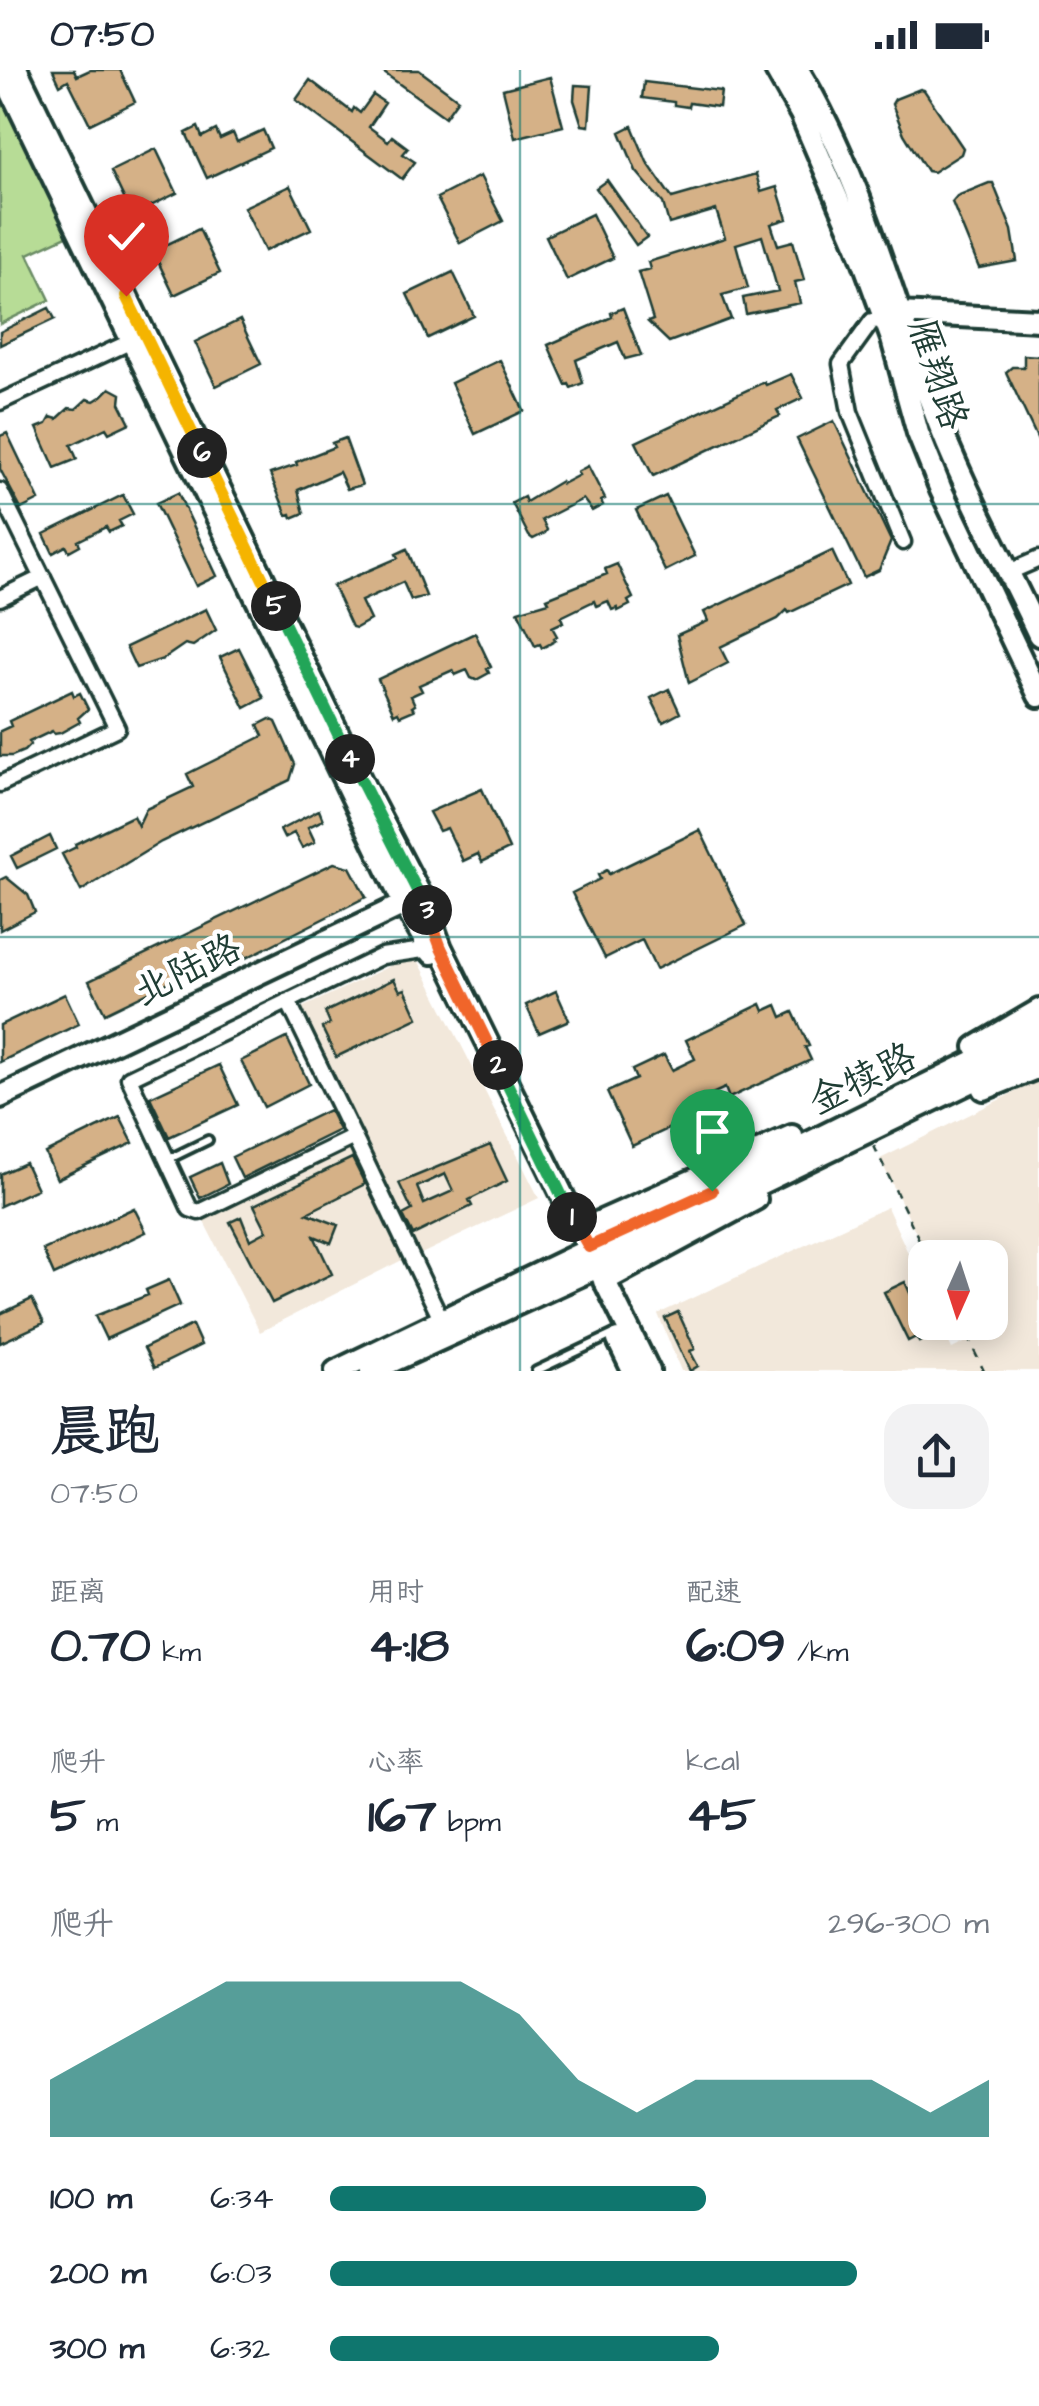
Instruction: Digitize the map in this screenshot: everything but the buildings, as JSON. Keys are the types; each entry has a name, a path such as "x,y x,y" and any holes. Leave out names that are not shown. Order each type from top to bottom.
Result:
{"street":[{"path":"1,70 404,904 648,1371"},
{"path":"16,70 366,791 424,902 441,948 589,1258 633,1371"},
{"name":"雁翔路","path":"776,70 802,114 942,431 1039,636"},
{"name":"雁翔路","path":"798,70 818,105 868,218 918,432 941,490 1039,696"},
{"path":"903,542 850,412 841,364 872,320 892,316 1039,320"},
{"path":"0,402 132,341"},
{"path":"0,491 117,728 0,784"},
{"path":"1009,572 1039,559"},
{"path":"0,598 43,577"},
{"name":"北陆路","path":"0,1097 404,904"},
{"path":"354,1137 199,1212 190,1208 129,1078 382,956 430,949"},
{"path":"288,1001 441,1319"},
{"path":"589,1258 764,1150 945,1064 1039,1010"},
{"name":"金犊路","path":"371,1371 762,1166 1039,1029"},
{"name":"金犊路","path":"336,1371 441,1319 745,1190 1039,1049"},
{"path":"589,1258 759,1197 967,1096 1039,1066"}],"lane":[{"path":"168,1160 208,1140"},
{"path":"536,1371 615,1333"}],"path":[{"path":"872,1142 919,1240"},
{"path":"969,1340 984,1371"}],"shaded area":[{"path":"415,954 539,1198 419,1255 291,1013"},
{"path":"1039,1080 1039,1371 681,1371 658,1314 887,1207 908,1253 908,1340 948,1340 952,1349 968,1340 1008,1340 1008,1240 920,1240 880,1159"},
{"path":"351,1146 406,1258 260,1332 203,1220"}],"green space":[{"path":"0,93 69,235 28,254 50,300 0,324"}],"route":[{"path":"126,296 589,1247 712,1191"}]}
